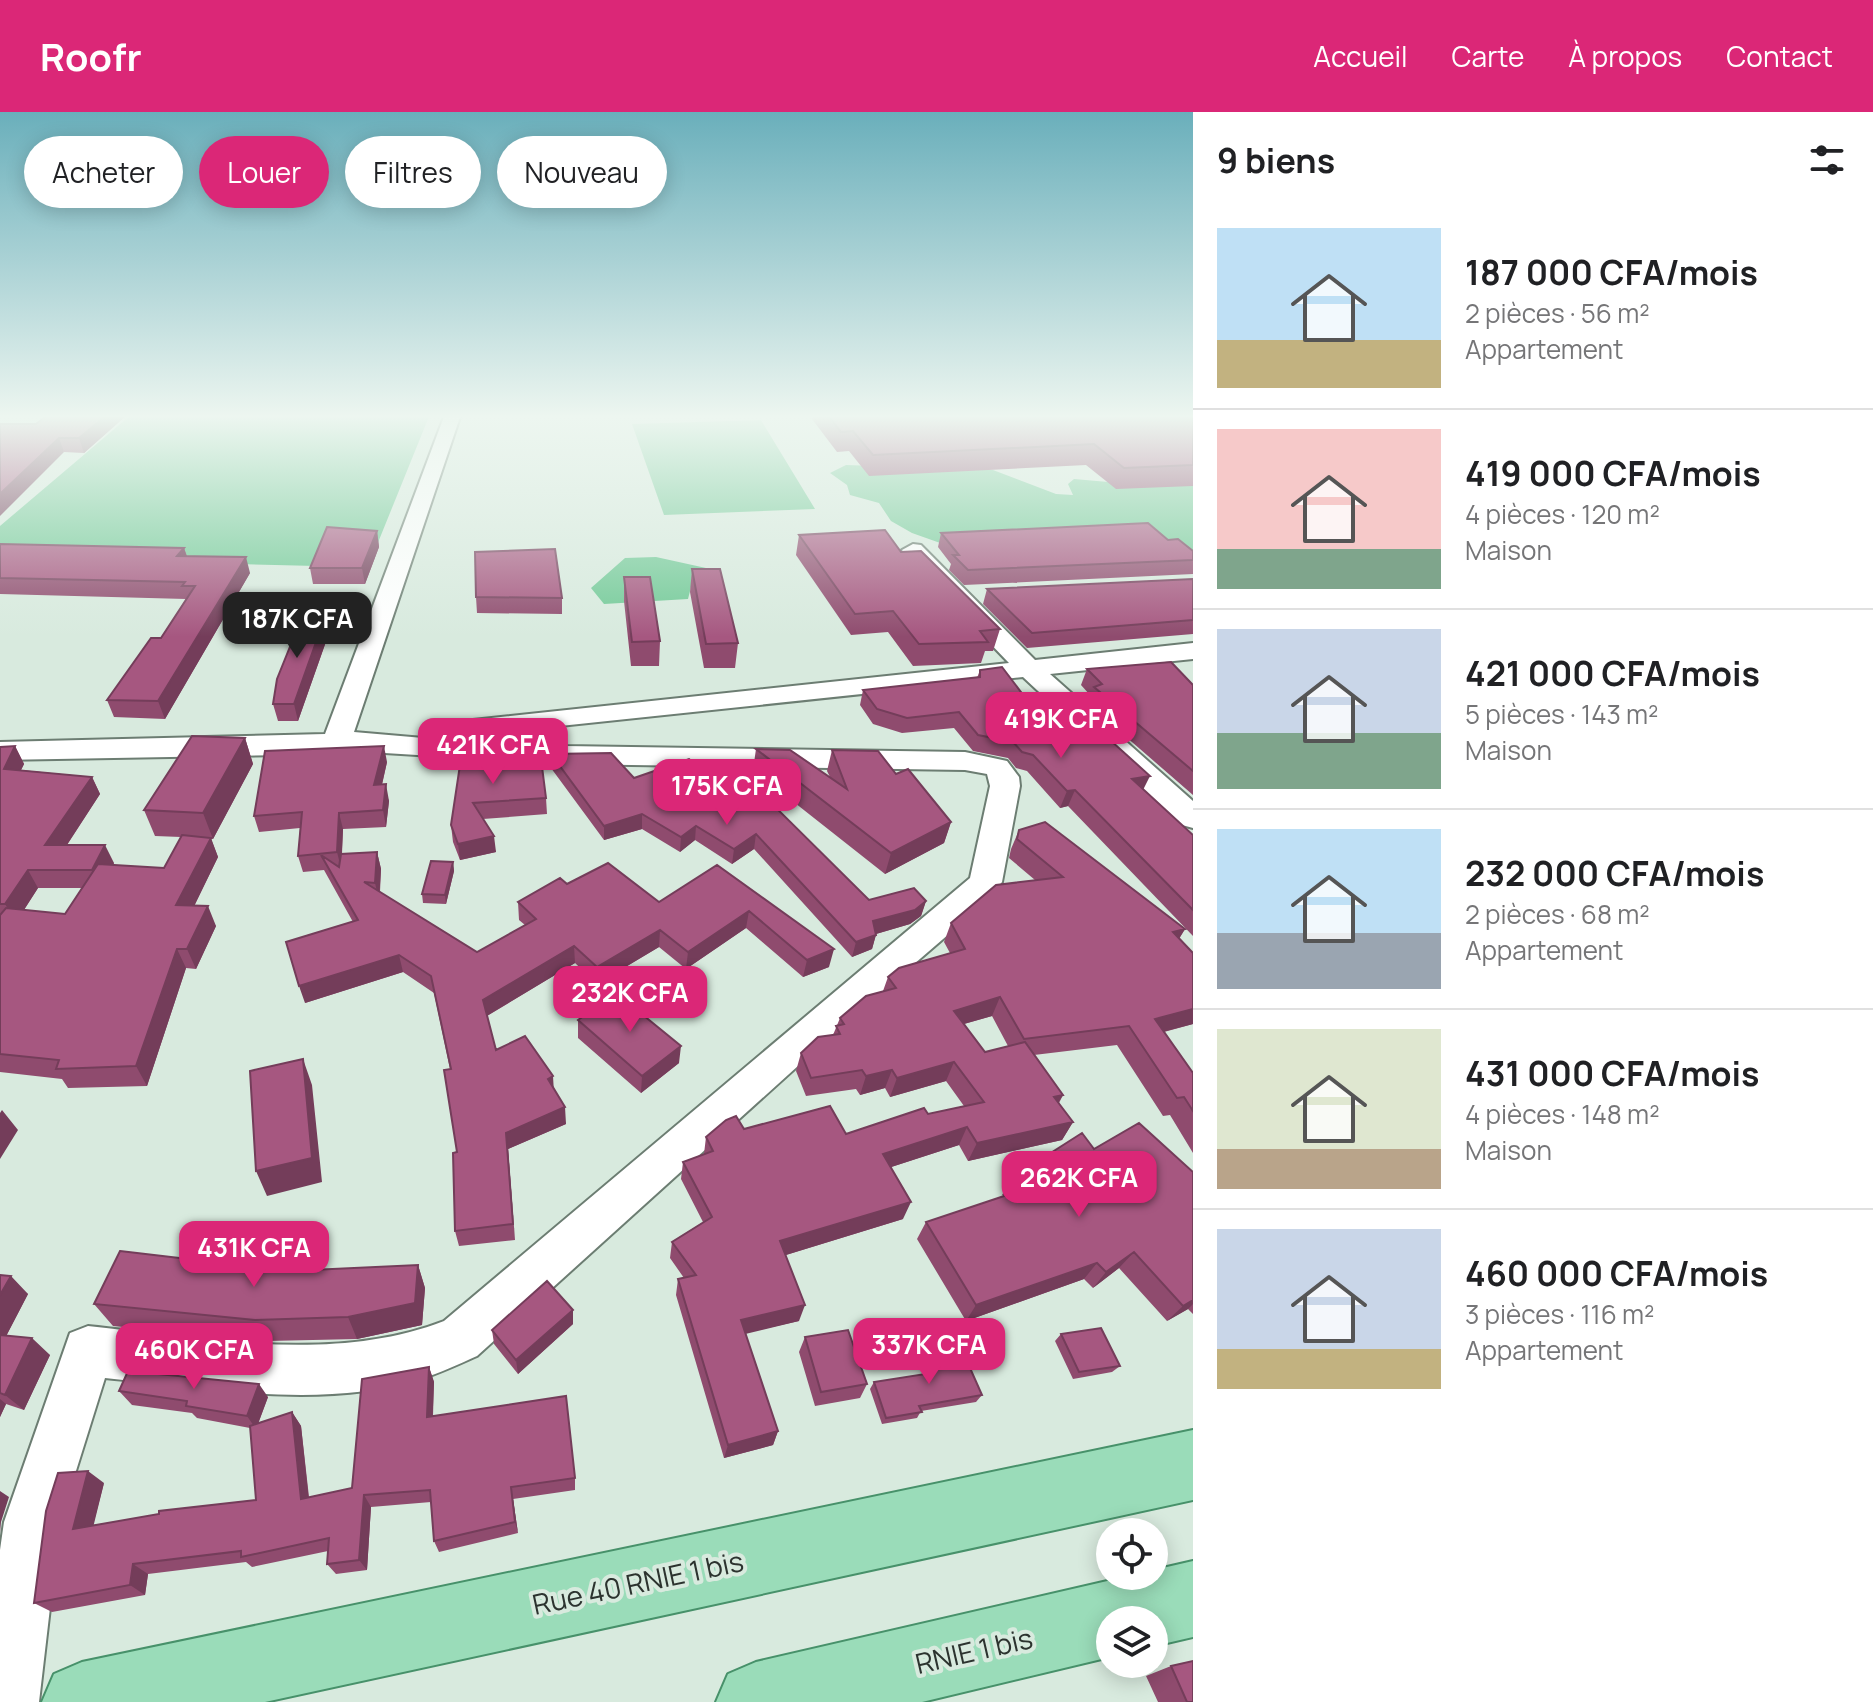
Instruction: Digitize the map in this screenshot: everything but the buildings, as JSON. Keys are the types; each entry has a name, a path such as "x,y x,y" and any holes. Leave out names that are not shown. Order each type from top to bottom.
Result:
{"main road":[{"name":"Rue 40 RNIE 1 bis","path":"82,1702 1193,1465"},
{"name":"RNIE 1 bis","path":"756,1702 1193,1599"}],"street":[{"path":"336,742 427,488"},
{"path":"913,550 1027,667 1193,818"},
{"path":"957,595 988,593"},
{"path":"0,751 287,746 336,742 1193,651"},
{"path":"1164,653 1193,677"},
{"path":"8,1702 32,1522 88,1351 278,1368 366,1365 436,1352 460,1339 828,1016 974,894 985,882 989,869 1005,786 1004,777 997,767 965,761 565,755 336,742"}],"green space":[{"path":"45,488 400,488 377,545 317,566 0,558 0,526"},
{"path":"655,488 802,488 815,509 664,515"},
{"path":"848,488 1041,488 1056,494 1073,495 1070,488 1193,488 1193,566 943,544 912,533 891,521 879,503 850,495"},
{"path":"656,557 706,568 692,583 688,599 604,604 591,588 625,558"}]}
